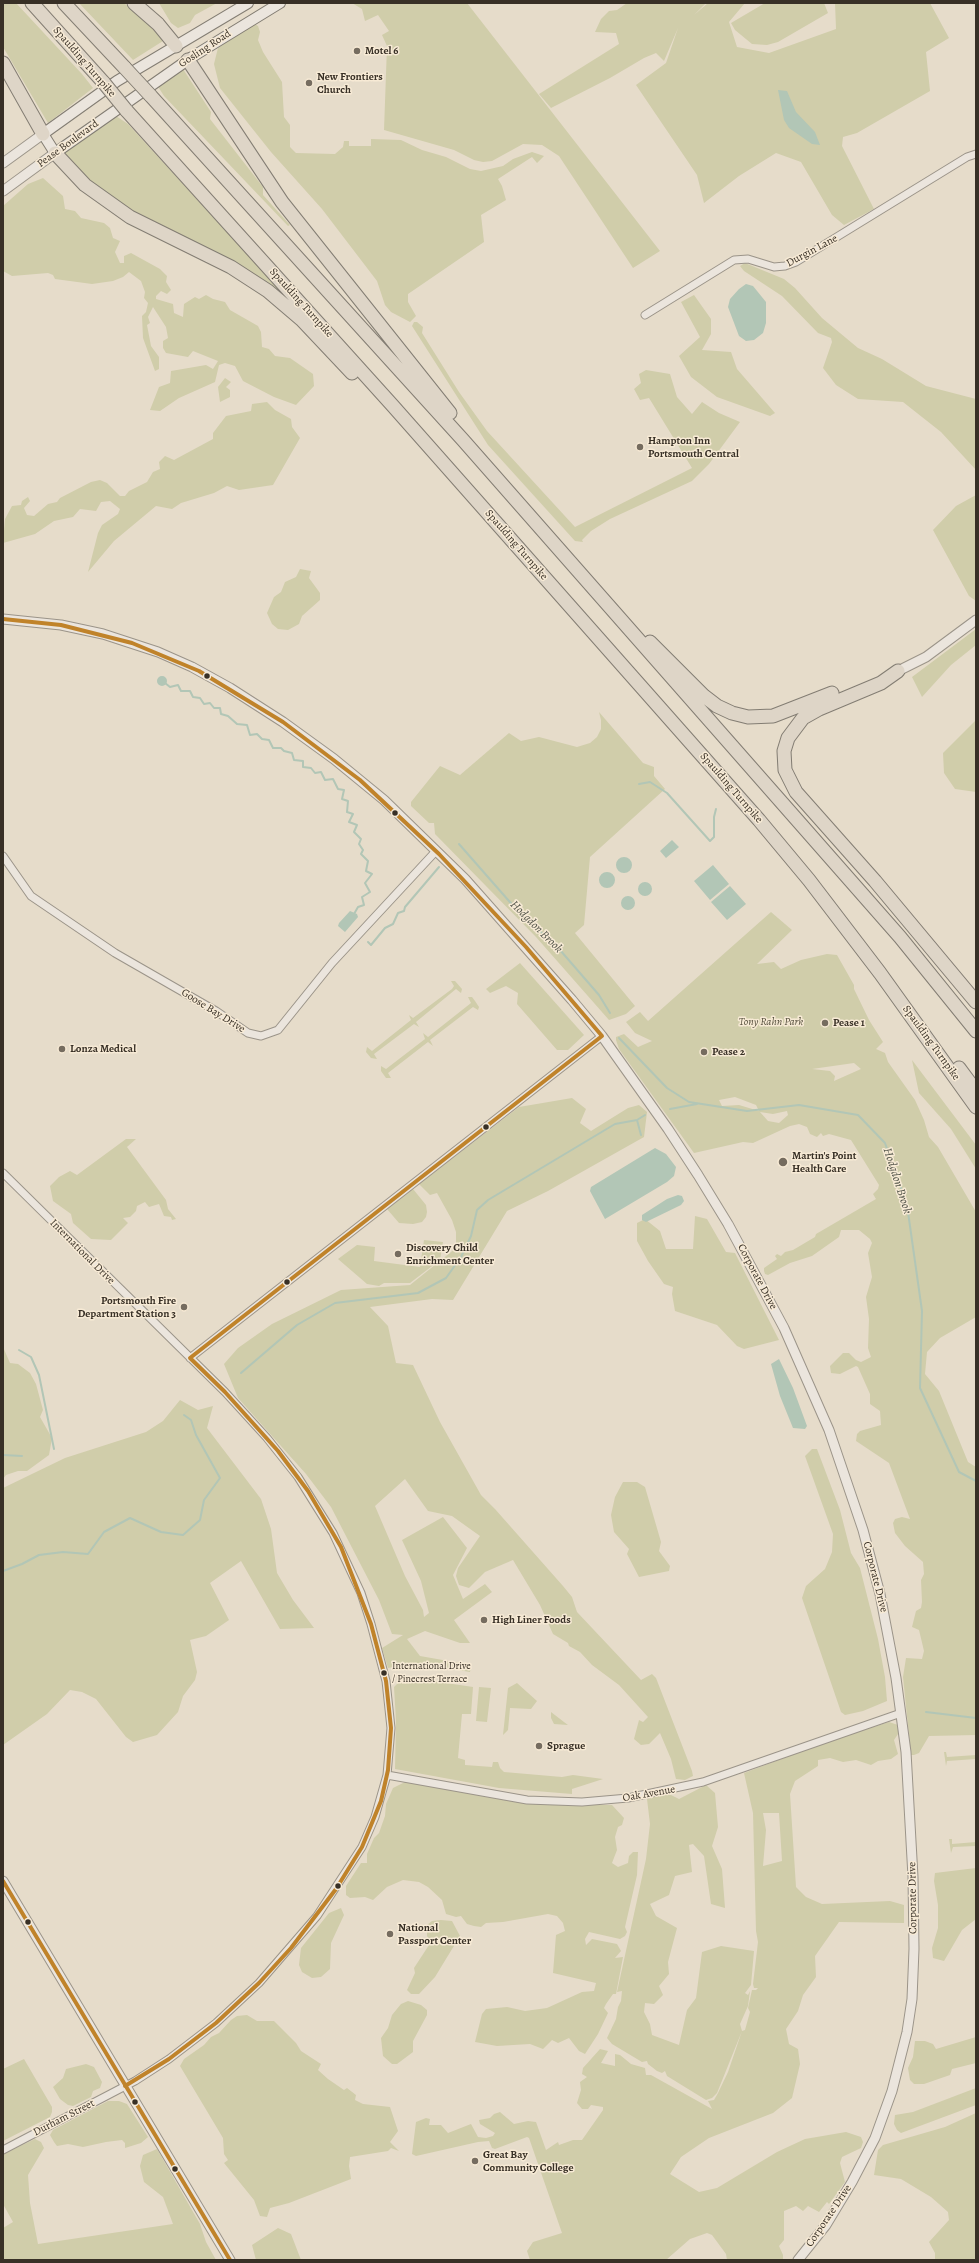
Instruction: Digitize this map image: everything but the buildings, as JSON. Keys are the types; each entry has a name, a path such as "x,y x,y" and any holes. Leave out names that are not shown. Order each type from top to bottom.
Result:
{"highway":[{"name":"Spaulding Turnpike","path":"32,3 110,82 126,110 466,488 759,820 814,886 888,983 976,1107"},
{"path":"64,3 150,95 463,440 900,937 975,1030"},
{"path":"134,3 158,24 176,46"},
{"path":"188,60 282,202 450,413 463,440"},
{"path":"3,64 43,134"},
{"path":"55,153 85,185 115,207 145,225 231,267 281,301 302,320 466,488"},
{"path":"575,569 704,696 717,706 732,713 752,717 773,716 878,676 898,671"},
{"path":"898,671 881,683 819,708 803,718 788,738 784,751 785,770 796,792 875,881 976,1002"},
{"path":"888,983 976,1091"}],"main road":[{"name":"Gosling Road","path":"110,82 176,46 248,3"},
{"name":"Gosling Road","path":"132,97 188,60 280,3"},
{"path":"176,46 188,60"},
{"name":"Pease Boulevard","path":"43,134 110,82"},
{"name":"Pease Boulevard","path":"55,153 132,97"},
{"path":"43,134 55,153"}],"street":[{"name":"Pease Boulevard","path":"3,163 43,134"},
{"name":"Durgin Lane","path":"645,315 734,260 748,259 774,267 796,262 975,151"},
{"name":"Pease Boulevard","path":"3,191 55,153"},
{"name":"Corporate Drive","path":"3,619 61,625 103,634 158,652 199,670 251,701 334,759 384,800 436,850 502,920 602,1036 668,1128 728,1224 768,1295 806,1375 829,1430 853,1498 872,1562 887,1627 901,1713 908,1772 913,1877 914,1967 907,2032 892,2091 875,2138 835,2211 798,2260"},
{"path":"898,671 926,657 976,620"},
{"name":"Goose Bay Drive","path":"3,856 31,896 115,953 216,1011 248,1033 261,1036 278,1030 318,979 436,850"},
{"path":"190,1358 602,1036"},
{"name":"International Drive","path":"3,1173 225,1392 278,1451 308,1490 341,1548 356,1582 371,1624 386,1681 391,1728 387,1775 375,1817 362,1848 336,1889 291,1948 259,1983 216,2023 169,2058 125,2086"},
{"name":"Oak Avenue","path":"387,1775 527,1800 582,1802 628,1798 703,1782 901,1713"},
{"path":"3,1881 230,2260"},
{"name":"Durham Street","path":"3,2150 125,2086"}],"green space":[{"path":"3,3 16,3 82,74 93,88 48,123 3,47"},
{"path":"79,3 124,3 147,22 163,41 133,60"},
{"path":"159,3 217,3 195,15 190,23 178,28 171,23"},
{"path":"352,3 467,3 660,251 633,268 559,156 542,145 523,144 492,161 483,162 474,160 454,150 384,130 387,46 382,35 389,31 378,15 365,21 362,9"},
{"path":"627,3 706,3 694,15 708,3 745,3 729,22 737,47 769,53 836,29 835,3 930,3 949,38 926,52 930,91 857,133 843,137 842,146 874,209 844,225 832,215 801,162 776,153 739,176 704,203 697,175 636,85 666,63 678,28 664,61 656,53 551,108 539,94 619,44 616,33 595,32 601,19 609,11 617,10"},
{"path":"765,3 824,3 828,13 778,42 767,45 752,44 735,30 731,23"},
{"path":"253,23 258,26 260,32 258,40 263,52 282,82 284,117 290,125 290,147 296,153 335,154 343,147 344,141 349,141 349,146 371,146 371,139 401,140 422,150 446,157 470,169 481,171 503,166 513,159 532,152 544,156 537,163 532,157 498,179 502,186 506,200 481,215 484,242 408,294 408,302 416,316 410,322 391,312 385,305 377,281 322,209 271,152 220,88 214,64 218,48"},
{"path":"183,69 211,112 210,119 263,187 263,195 290,225 288,226 164,96 157,85"},
{"path":"116,116 128,124 292,303 135,215 90,182 64,153"},
{"path":"43,178 63,196 65,209 75,211 81,218 104,223 110,228 113,238 120,241 115,252 120,263 124,263 124,256 131,253 160,269 167,276 166,282 171,290 167,294 161,291 156,296 156,299 173,304 174,313 183,317 184,304 195,297 199,299 206,295 213,299 225,302 230,310 258,326 261,332 262,347 269,349 275,356 290,358 313,374 314,386 296,405 274,397 243,381 235,366 225,363 219,365 215,382 179,398 160,411 150,410 159,387 170,383 171,371 206,365 213,369 218,361 193,351 188,357 166,353 163,348 163,341 168,338 166,327 153,307 148,317 150,323 147,325 151,346 159,357 159,369 155,371 143,338 142,316 146,312 148,303 144,298 145,292 141,281 129,272 123,277 113,281 92,284 55,279 53,275 48,273 12,276 3,271 3,206 28,184"},
{"path":"745,263 784,279 795,288 822,318 858,348 882,359 926,386 976,399 976,470 941,432 903,402 858,399 836,385 823,368 832,342 831,338 818,333 782,296 744,271 740,266"},
{"path":"694,295 711,319 711,334 702,350 731,352 737,369 775,413 770,416 717,397 691,377 679,356 700,337 681,302"},
{"path":"414,322 417,322 423,327 422,333 459,392 487,431 575,527 692,468 649,398 640,400 634,389 641,383 639,374 646,370 670,374 677,397 692,414 702,402 719,413 740,422 709,464 692,481 610,519 591,531 582,540 583,542 575,541 488,445 412,326"},
{"path":"225,378 231,382 226,387 230,390 230,397 220,402 218,387"},
{"path":"267,402 275,410 291,419 292,427 300,438 273,485 239,490 227,486 214,493 181,503 172,509 156,506 114,541 88,572 98,533 102,525 118,514 120,509 110,501 101,502 96,511 80,509 73,517 54,521 35,534 3,543 5,519 12,506 21,505 22,501 28,497 30,501 24,508 27,515 34,516 48,504 57,502 60,498 91,482 100,480 107,483 120,496 125,496 129,491 147,482 153,472 160,469 159,462 165,456 174,460 213,439 213,433 226,416 251,411 252,404"},
{"path":"976,495 976,601 969,596 933,530 956,506"},
{"path":"300,569 311,571 309,578 320,593 320,600 302,616 299,624 288,630 278,629 272,624 267,613 274,597 281,592 285,582 296,577"},
{"path":"976,629 976,645 951,665 922,697 912,677"},
{"path":"599,712 643,763 654,767 654,776 665,789 590,857 584,925 575,933 635,1006 626,1014 609,1020 536,937 435,834 434,823 429,823 411,806 411,802 440,766 460,775 509,733 521,741 539,737 577,747 590,743 597,737 601,729"},
{"path":"976,720 976,792 955,789 944,773 943,753"},
{"name":"Tony Rahn Park","path":"771,912 792,930 757,964 774,962 781,969 801,960 827,954 837,955 854,985 854,989 869,1020 883,1042 876,1049 885,1053 888,1062 915,1100 924,1120 929,1137 938,1147 976,1212 976,1317 940,1338 927,1352 925,1374 939,1391 968,1462 976,1467 976,1735 929,1736 919,1753 911,1755 903,1677 906,1658 922,1659 924,1651 919,1630 912,1627 916,1611 921,1608 921,1580 924,1574 923,1562 905,1546 895,1533 893,1523 895,1519 902,1517 910,1519 889,1463 856,1441 857,1434 860,1431 881,1425 880,1411 870,1404 870,1394 858,1367 856,1366 840,1374 831,1373 830,1366 843,1353 849,1353 856,1360 861,1362 871,1357 868,1348 869,1319 866,1297 872,1277 868,1253 872,1243 870,1239 859,1230 841,1230 839,1237 812,1256 790,1263 768,1275 765,1274 764,1271 764,1268 777,1259 775,1256 777,1254 781,1256 785,1252 793,1250 815,1237 816,1234 876,1199 873,1194 878,1189 879,1185 851,1140 829,1134 823,1136 821,1133 817,1137 810,1134 807,1127 799,1124 790,1126 753,1143 743,1142 694,1153 619,1049 616,1037 624,1034 638,1047 652,1041 635,1033 626,1022 640,1012 648,1021","holes":["854,1063 861,1069 834,1081 835,1076 830,1071 812,1069","735,1097 756,1105 759,1111 739,1105 722,1106 719,1100","787,1111 788,1115 779,1123 768,1121 760,1112 773,1114"]},
{"path":"520,963 584,1035 568,1050 557,1050 517,1004 518,993 506,986 490,993 486,989"},
{"path":"451,981 455,981 462,989 461,993 456,989 416,1022 419,1027 414,1024 374,1054 377,1059 371,1058 366,1052 367,1047 372,1051 411,1020 409,1015 413,1018 452,989 454,986"},
{"path":"468,997 472,997 479,1007 478,1010 473,1007 430,1040 433,1046 428,1042 388,1073 391,1078 386,1078 381,1071 381,1066 386,1069 425,1039 423,1033 428,1037 471,1003"},
{"path":"912,1060 976,1145 976,1169 951,1129 919,1093"},
{"path":"572,1098 586,1109 580,1123 591,1131 628,1108 639,1105 647,1112 644,1137 548,1191 507,1211 453,1300 432,1299 370,1307 388,1326 396,1363 413,1365 440,1422 481,1495 563,1586 572,1597 577,1612 641,1680 652,1674 656,1678 692,1771 693,1776 685,1780 676,1779 671,1759 660,1733 649,1744 641,1745 634,1739 639,1720 643,1722 648,1717 619,1685 592,1665 580,1652 553,1634 540,1605 513,1560 485,1572 469,1588 459,1585 456,1576 458,1568 480,1536 452,1516 428,1511 405,1479 375,1506 405,1576 423,1610 424,1617 429,1613 421,1581 402,1540 443,1517 467,1548 453,1575 463,1599 485,1584 492,1592 454,1620 470,1643 460,1643 425,1631 407,1639 420,1656 471,1665 470,1672 415,1663 388,1668 382,1648 403,1635 392,1634 379,1600 331,1507 306,1474 238,1398 224,1364 238,1348 272,1324 341,1290 410,1285 456,1248 456,1232 452,1220 437,1193 430,1195 419,1184 519,1107"},
{"path":"126,1139 136,1139 127,1147 166,1200 168,1209 176,1219 172,1220 171,1217 164,1216 159,1204 149,1207 145,1202 137,1206 136,1211 130,1217 123,1218 128,1223 111,1240 91,1239 73,1223 71,1214 53,1201 50,1186 59,1177 70,1171 77,1175"},
{"path":"413,1189 426,1205 426,1217 422,1222 413,1224 399,1223 387,1209"},
{"path":"695,1216 707,1219 726,1252 735,1253 779,1340 744,1349 737,1346 717,1325 675,1311 672,1294 673,1287 664,1284 648,1261 637,1241 637,1223 645,1219 660,1231 666,1249 693,1249"},
{"path":"424,1240 443,1242 440,1260 410,1283 384,1283 379,1286 367,1284 338,1259 357,1245 375,1247 374,1261 420,1267"},
{"path":"3,1347 10,1363 18,1364 30,1373 36,1384 43,1410 40,1417 52,1438 49,1455 27,1471 18,1471 6,1475 3,1479"},
{"path":"180,1400 198,1410 213,1406 207,1428 261,1499 271,1529 277,1573 293,1600 314,1628 280,1629 241,1561 210,1583 229,1620 206,1636 190,1640 197,1672 195,1680 183,1696 178,1712 157,1735 133,1742 126,1737 96,1699 82,1692 70,1690 47,1714 3,1745 3,1488 65,1458 146,1432 163,1421"},
{"path":"812,1449 817,1449 840,1510 851,1553 860,1568 878,1639 885,1677 887,1701 863,1711 845,1715 841,1712 802,1598 806,1586 825,1569 832,1552 833,1534 805,1456"},
{"path":"623,1482 637,1482 645,1487 661,1542 659,1551 670,1566 669,1571 639,1577 627,1554 629,1549 614,1532 611,1515 615,1497"},
{"path":"419,1679 473,1687 471,1714 462,1714 458,1758 465,1760 465,1765 492,1767 493,1762 498,1762 500,1768 504,1772 562,1777 573,1775 603,1779 572,1789 572,1794 499,1788 395,1769 396,1721 394,1687 398,1683"},
{"path":"517,1683 537,1701 531,1709 510,1708 508,1730 503,1735 508,1688"},
{"path":"479,1687 491,1688 487,1722 476,1721"},
{"path":"551,1712 568,1725 554,1724 551,1718"},
{"path":"889,1722 898,1725 898,1734 894,1740 898,1754 891,1759 878,1761 871,1765 856,1760 843,1762 830,1758 818,1760 818,1766 795,1781 790,1794 796,1887 806,1897 822,1904 890,1901 904,1905 904,1923 839,1922 815,1956 816,1977 803,1995 798,2011 786,2029 789,2044 798,2049 800,2064 792,2098 773,2113 709,2138 681,2157 670,2174 699,2192 717,2188 777,2152 805,2139 846,2132 861,2137 863,2142 861,2148 842,2157 840,2163 845,2182 829,2204 827,2202 819,2212 808,2206 803,2211 796,2206 784,2211 784,2240 779,2246 783,2255 783,2260 727,2260 726,2254 712,2235 707,2233 690,2239 666,2260 530,2260 527,2251 533,2242 562,2233 529,2138 527,2137 495,2149 492,2148 489,2141 478,2142 416,2156 412,2154 416,2122 426,2118 430,2119 429,2125 441,2125 448,2133 471,2124 478,2137 486,2138 493,2136 495,2133 480,2124 479,2120 490,2118 494,2114 500,2112 514,2124 528,2121 536,2122 546,2150 558,2142 559,2145 573,2140 582,2140 603,2110 603,2107 591,2105 588,2109 582,2109 577,2103 581,2090 580,2082 587,2077 582,2074 583,2068 600,2049 608,2051 601,2063 615,2066 615,2054 620,2055 631,2064 645,2068 646,2075 651,2075 712,2109 708,2101 714,2100 728,2072 742,2031 745,2030 750,2012 748,2008 752,1990 756,1990 758,1988 754,1988 753,1984 758,1942 756,1931 753,1813 744,1773 835,1739","holes":["763,1813 779,1813 782,1861 763,1866 766,1830"]},
{"path":"944,1752 946,1752 947,1757 976,1755 976,1759 947,1761 946,1766"},
{"path":"407,1781 514,1801 554,1805 612,1805 624,1818 622,1825 618,1827 615,1837 617,1850 612,1863 618,1867 628,1863 629,1856 633,1852 638,1852 637,1875 625,1927 627,1932 625,1936 620,1939 589,1932 585,1939 586,1945 592,1939 617,1944 621,1951 615,1958 623,1957 616,1994 613,1994 606,2004 604,2008 608,2013 598,2034 585,2054 579,2051 569,2038 558,2043 552,2040 543,2049 530,2044 497,2046 475,2042 482,2014 486,2009 507,2007 525,2011 547,2008 582,1992 594,1991 596,1983 553,1973 556,1935 565,1931 563,1923 557,1916 548,1914 503,1922 486,1923 481,1927 474,1926 467,1924 461,1916 456,1917 446,1914 442,1900 428,1887 419,1882 403,1880 387,1887 373,1900 365,1897 350,1898 346,1895 346,1886 361,1863 367,1863 367,1854 374,1838 379,1833 385,1816 386,1804 393,1788"},
{"path":"706,1785 715,1793 718,1827 712,1846 722,1869 725,1908 711,1904 704,1856 693,1844 689,1845 692,1872 675,1876 669,1895 650,1904 656,1916 677,1928 668,1962 669,1974 659,1986 663,1995 654,2004 645,2003 644,2012 650,2024 652,2035 679,2045 687,2010 696,1998 702,1952 721,1946 754,1951 751,1985 745,1993 748,1995 750,1991 748,2006 740,2024 742,2031 717,2093 712,2098 706,2100 667,2076 665,2071 662,2073 657,2071 648,2064 647,2061 642,2062 612,2044 607,2038 616,2019 618,2007 621,2001 622,1991 617,1992 646,1859 650,1824 647,1799 667,1793 679,1799"},
{"path":"949,1839 952,1839 952,1844 976,1842 976,1846 953,1847 951,1853"},
{"path":"976,1868 976,1919 962,1930 944,1961 933,1958 932,1948 938,1928 938,1905 934,1881 935,1873"},
{"path":"341,1908 344,1915 331,1943 330,1969 321,1977 312,1978 302,1972 299,1965 301,1948 329,1913"},
{"path":"432,1921 452,1921 460,1936 435,1977 419,1994 411,1994 407,1990 415,1973 414,1968 431,1942 427,1936 427,1925"},
{"path":"408,2001 421,2005 427,2010 427,2015 413,2041 413,2052 397,2064 392,2064 383,2056 381,2038 388,2028 392,2015 401,2004"},
{"path":"247,2015 257,2021 274,2021 296,2043 301,2051 321,2064 318,2070 344,2090 347,2088 356,2095 355,2100 363,2104 390,2107 398,2131 390,2142 399,2151 391,2148 388,2151 350,2157 349,2166 351,2179 289,2203 270,2208 267,2217 260,2216 254,2200 224,2163 228,2160 224,2154 223,2138 180,2066 184,2059 204,2045 211,2037 219,2033 231,2020 237,2016"},
{"path":"976,2037 976,2063 952,2069 950,2075 924,2084 914,2084 910,2080 908,2068 913,2057 915,2041 925,2041 933,2044 936,2049"},
{"path":"24,2059 52,2107 52,2112 50,2117 3,2141 3,2069"},
{"path":"86,2064 94,2067 102,2082 100,2088 93,2091 91,2097 73,2106 68,2105 60,2099 53,2087 63,2078 66,2069"},
{"path":"976,2088 976,2105 901,2133 897,2130 894,2124 895,2115 913,2112"},
{"path":"108,2101 119,2101 127,2104 148,2137 141,2143 125,2148 125,2143 122,2140 83,2147 68,2144 57,2146 50,2135 53,2130"},
{"path":"976,2113 976,2260 935,2260 935,2253 929,2242 949,2220 948,2212 931,2197 901,2179 874,2175 878,2150 883,2145 945,2127"},
{"path":"35,2139 41,2142 44,2148 28,2175 30,2203 38,2244 173,2224 163,2197 144,2182 140,2166 143,2155 157,2149 200,2224 206,2242 216,2260 3,2260 3,2228 13,2222 3,2204 3,2154"},
{"path":"278,2228 291,2234 301,2260 256,2260 252,2245"}],"shaded area":[{"path":"778,90 787,91 796,112 815,132 820,145 812,144 789,128 784,120"},
{"path":"746,284 753,286 766,302 766,323 763,333 754,340 746,341 739,336 728,307 730,299"},
{"path":"160,676 164,676 166,677 166,685 160,686 157,683 157,679"},
{"path":"672,840 679,847 666,858 660,851"},
{"path":"621,857 627,857 632,862 630,871 627,873 621,873 616,868 616,862"},
{"path":"713,865 729,884 710,900 694,881"},
{"path":"604,872 610,872 615,877 613,886 610,888 604,888 599,883 599,877"},
{"path":"645,882 650,884 652,889 650,894 645,896 640,894 638,889 640,884"},
{"path":"730,886 746,904 727,920 711,902"},
{"path":"628,896 633,898 635,903 633,908 628,910 623,908 621,903 623,898"},
{"path":"350,911 357,914 358,917 345,932 338,926"},
{"path":"655,1148 666,1154 676,1167 674,1176 667,1182 605,1219 590,1191 591,1187"},
{"path":"678,1195 682,1196 684,1201 681,1205 646,1222 642,1220 642,1215 667,1199"},
{"path":"779,1359 793,1388 807,1426 805,1429 793,1428 780,1396 771,1364"}],"waterway":[{"name":"Hodgdon Brook","path":"165,683 170,687 178,685 181,691 190,691 193,697 200,698 204,704 210,703 214,708 220,708 221,714 228,716 237,724 247,725 250,735 257,734 262,739 269,740 273,748 281,748 284,751 292,753 294,760 303,761 303,767 311,768 315,773 321,772 325,780 333,779 338,789 344,790 342,799 348,801 347,812 353,814 349,822 357,825 354,832 361,839 359,844 363,850 361,854 368,861 366,871 372,874 365,883 370,892 362,897 364,905 358,907 354,914"},
{"path":"639,784 650,782 667,793 710,841 714,837 714,817 716,809"},
{"name":"Hodgdon Brook","path":"459,844 516,909 560,950 599,995 610,1013"},
{"name":"Hodgdon Brook","path":"368,942 371,945 385,928 393,924 398,913 404,911 405,907 439,867"},
{"name":"Hodgdon Brook","path":"619,1038 667,1088 689,1102 747,1111 799,1105 858,1115 885,1143 907,1205 922,1311 920,1388 959,1472 976,1481"},
{"path":"670,1109 697,1104"},
{"path":"241,1373 297,1325 335,1303 418,1293 446,1278 461,1257 471,1236 477,1210 488,1200 615,1124 637,1120 645,1115"},
{"path":"637,1120 641,1135"},
{"path":"19,1350 31,1357 39,1375 54,1449"},
{"path":"3,1571 22,1564 39,1555 63,1552 88,1554 104,1532 130,1518 161,1532 183,1535 200,1520 204,1500 220,1478 196,1435 191,1420 184,1415"},
{"path":"3,1455 22,1456"},
{"path":"926,1712 976,1718"}],"transit line":[{"path":"3,619 61,625 132,643 199,671 283,722 360,780 439,854 526,947 602,1036 190,1358 225,1392 278,1451 308,1491 341,1547 371,1624 386,1681 391,1728 388,1770 381,1801 362,1847 336,1889 291,1948 259,1983 216,2023 169,2059 125,2086"},
{"path":"3,1881 230,2260"}],"place":[{"name":"Motel 6","path":"357,51"},
{"name":"New Frontiers Church","path":"309,83"},
{"name":"Hampton Inn Portsmouth Central","path":"640,447"},
{"name":"Pease 1","path":"825,1023"},
{"name":"Lonza Medical","path":"62,1049"},
{"name":"Pease 2","path":"704,1052"},
{"name":"Martin's Point Health Care","path":"783,1162"},
{"name":"Discovery Child Enrichment Center","path":"398,1254"},
{"name":"Portsmouth Fire Department Station 3","path":"184,1307"},
{"name":"High Liner Foods","path":"484,1620"},
{"name":"International Drive / Pinecrest Terrace","path":"384,1673"},
{"name":"Sprague","path":"539,1746"},
{"name":"National Passport Center","path":"390,1934"},
{"name":"Great Bay Community College","path":"475,2161"}]}
